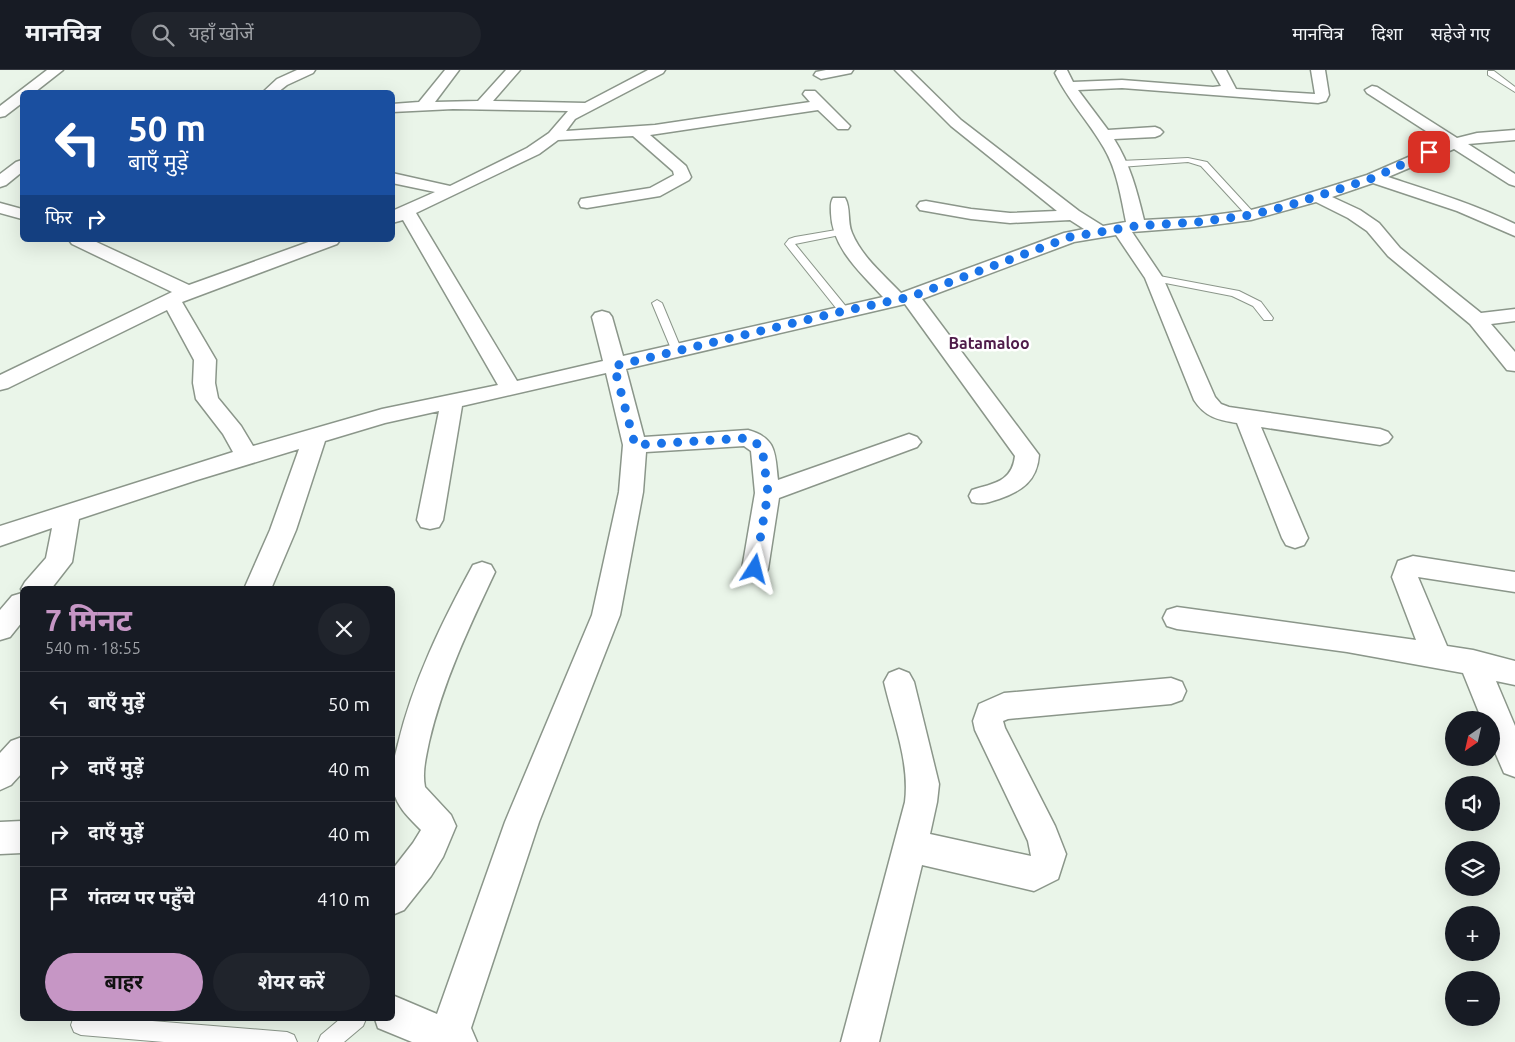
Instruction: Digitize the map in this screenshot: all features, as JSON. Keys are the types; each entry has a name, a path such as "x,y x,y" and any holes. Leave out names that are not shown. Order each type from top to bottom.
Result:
{"street":[{"path":"31,90 56,70"},
{"path":"272,90 282,82 308,70"},
{"path":"424,106 452,70"},
{"path":"482,105 513,70"},
{"path":"511,389 400,215 452,192 532,151 554,136 570,116 658,70"},
{"path":"822,75 846,70"},
{"path":"902,70 956,123 1073,215 1099,231"},
{"path":"1061,70 1068,86 1103,135 1120,164 1125,176 1128,227 1154,278 1205,400 1214,409 1225,414 1380,437"},
{"path":"1219,70 1230,87 1230,90 1226,92"},
{"path":"1068,86 1122,84 1318,99 1322,95 1318,70"},
{"path":"805,90 843,126"},
{"path":"1372,90 1515,181"},
{"path":"0,113 20,98"},
{"path":"395,108 482,105 585,107"},
{"path":"554,136 636,131 822,105"},
{"path":"587,203 654,192 683,177 680,170 636,131"},
{"path":"1103,135 1155,132"},
{"path":"0,536 247,456 314,438 382,416 614,366 903,298 1062,240 1099,231 1251,215 1319,197 1373,178 1454,143 1477,138 1514,136"},
{"path":"0,182 20,167"},
{"path":"1373,178 1454,204 1490,218 1515,231"},
{"path":"395,179 452,192"},
{"path":"1319,197 1354,214 1373,227 1394,252 1477,320 1515,365"},
{"path":"839,202 842,232 854,252 903,298 1027,455 1027,469 1017,482 981,496"},
{"path":"926,206 971,214 1010,218 1073,215"},
{"path":"0,208 20,213"},
{"path":"82,242 146,274 179,296 205,360 204,383 207,399 233,431 247,456"},
{"path":"0,383 179,296 318,242"},
{"path":"1477,320 1515,315"},
{"path":"395,1015 451,1041 522,822 606,615 631,492 635,445 602,317"},
{"path":"430,520 452,402"},
{"path":"1246,417 1295,538"},
{"path":"258,586 283,530 314,438"},
{"path":"635,445 748,438 762,447 768,493 755,569"},
{"path":"768,493 909,442"},
{"path":"39,586 59,562 67,515"},
{"path":"1437,656 1405,577 1407,568 1413,566 1515,582"},
{"path":"395,894 431,847 436,837 438,826 411,795 408,784 408,769 415,734 435,671 482,572"},
{"path":"0,630 20,606"},
{"path":"1177,618 1355,640 1474,662 1515,673"},
{"path":"1474,662 1515,764"},
{"path":"860,1042 911,846 923,784 899,682"},
{"path":"911,846 1034,874 1046,867 1049,854 1044,837 990,730 988,721 990,713 1004,706 1170,691"},
{"path":"0,774 20,753"},
{"path":"0,838 20,837"}],"lane":[{"path":"1491,73 1515,90"},
{"path":"1120,164 1188,160 1199,162 1204,164 1251,215"},
{"path":"842,232 798,239 790,244 844,311"},
{"path":"1154,278 1235,293 1257,304 1268,318"},
{"path":"657,303 677,351"},
{"path":"328,1042 354,1021"},
{"path":"81,1025 287,1042"}],"district":[{"name":"Batamaloo","path":"989,343"}],"route":[{"path":"755,569 768,493 762,447 748,438 635,445 614,366 910,297 1070,237 1136,226 1198,222 1251,215 1287,206 1373,178 1429,152"}]}
